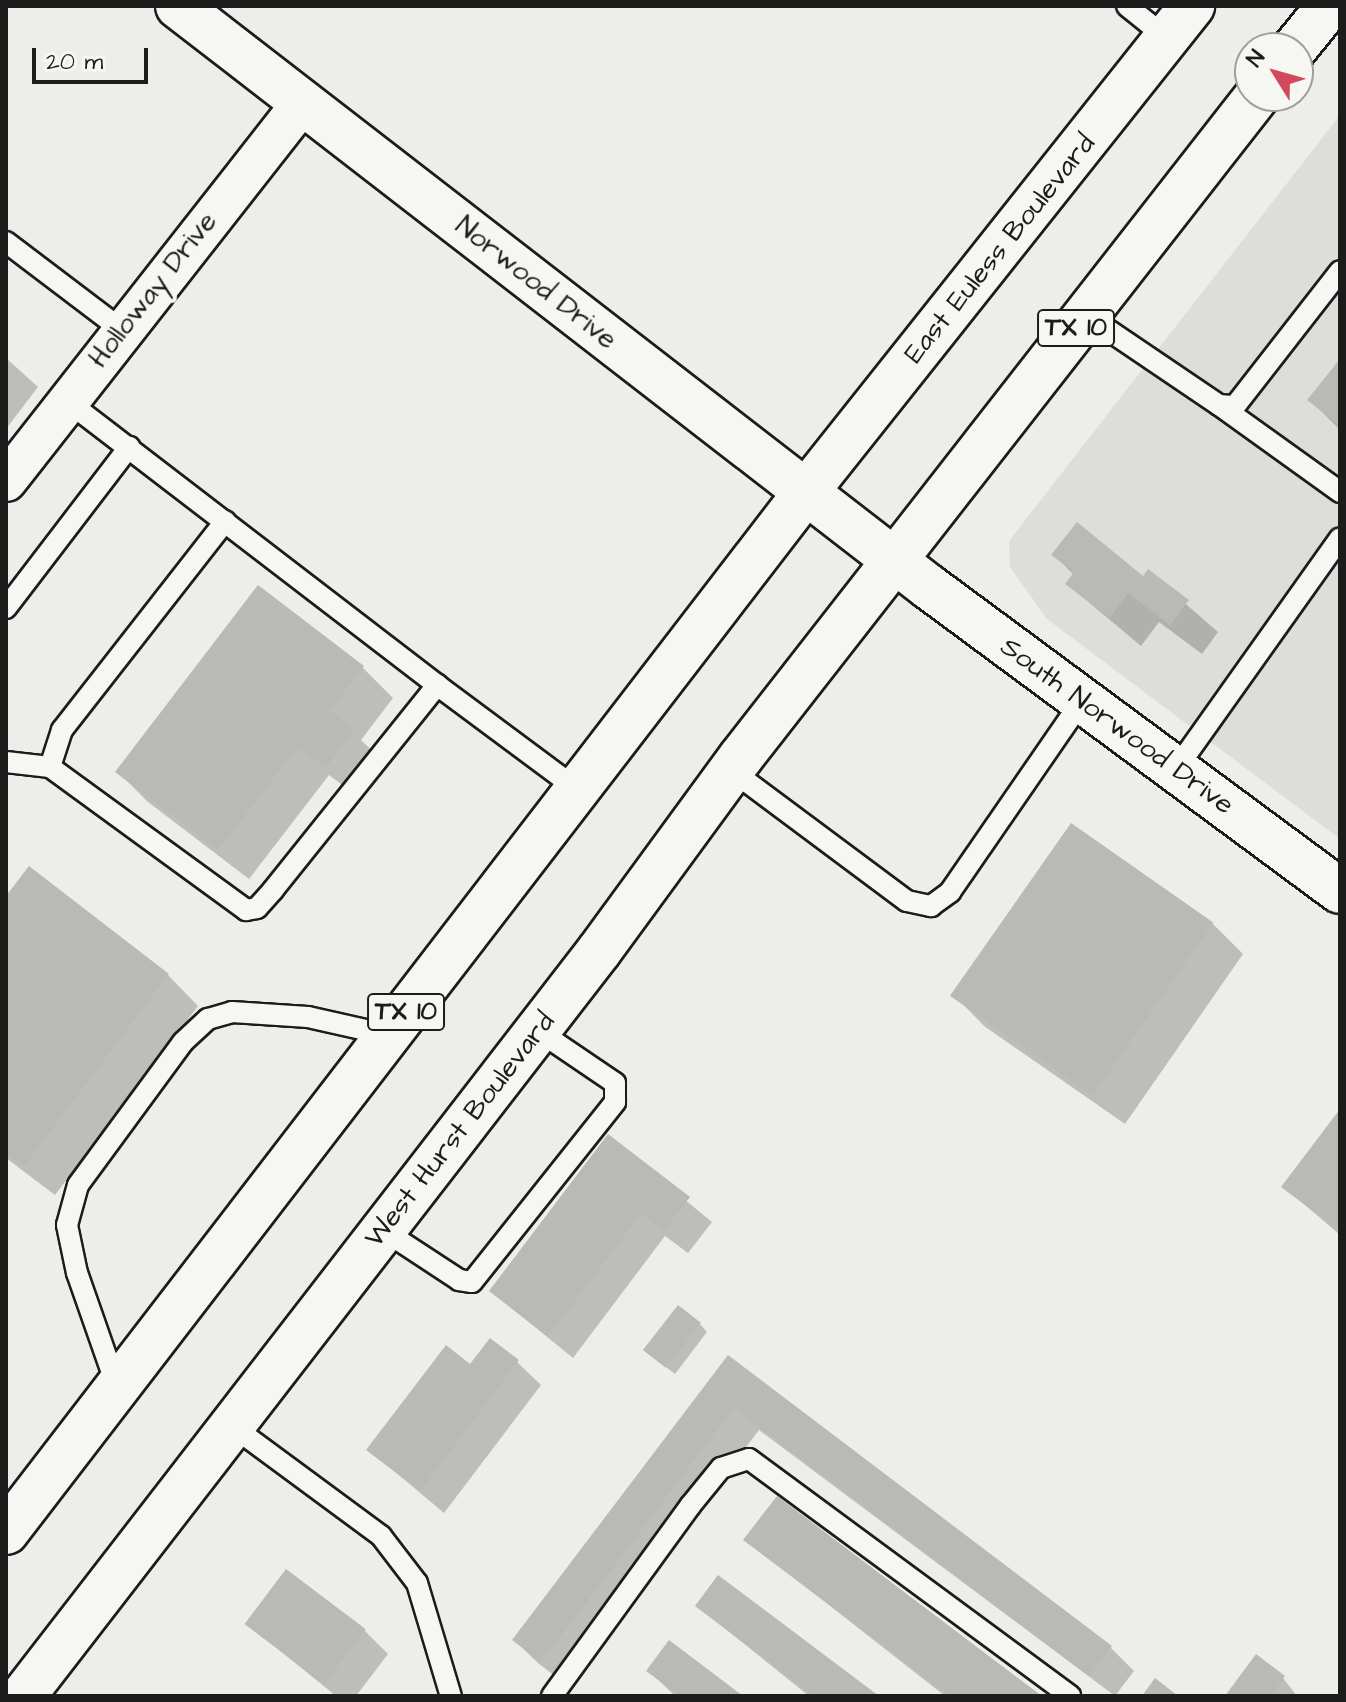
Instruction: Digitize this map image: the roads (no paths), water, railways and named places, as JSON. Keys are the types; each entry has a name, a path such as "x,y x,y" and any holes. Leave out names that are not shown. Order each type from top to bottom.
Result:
{"main road":[{"name":"Norwood Drive","path":"178,6 894,560"},
{"path":"1312,32 1331,14"},
{"name":"East Euless Boulevard","path":"806,492 1180,22"},
{"name":"TX 10","path":"894,560 1245,112"},
{"name":"TX 10","path":"6,1532 806,492"},
{"name":"South Norwood Drive","path":"894,560 1340,891"},
{"name":"West Hurst Boulevard","path":"23,1696 537,1030 731,770 894,560"}],"street":[{"name":"Holloway Drive","path":"6,481 303,102"}],"lane":[{"path":"1127,6 1180,22"},
{"path":"6,242 122,330"},
{"path":"1219,405 1235,406 1340,271"},
{"path":"1086,315 1340,492"},
{"path":"67,401 577,789"},
{"path":"6,608 129,447"},
{"path":"50,767 62,730 225,521"},
{"path":"1176,769 1340,538"},
{"path":"6,762 50,767 246,910 257,908 273,890 437,685"},
{"path":"731,770 907,901 931,906 950,892 1082,701"},
{"path":"117,1387 77,1273 67,1225 78,1185 183,1042 208,1019 232,1012 308,1017 388,1035"},
{"path":"383,1230 459,1280 472,1282 615,1102 615,1083 537,1030"},
{"path":"232,1426 381,1536 417,1583 451,1696"},
{"path":"552,1696 721,1468 749,1459 1070,1696"}]}
